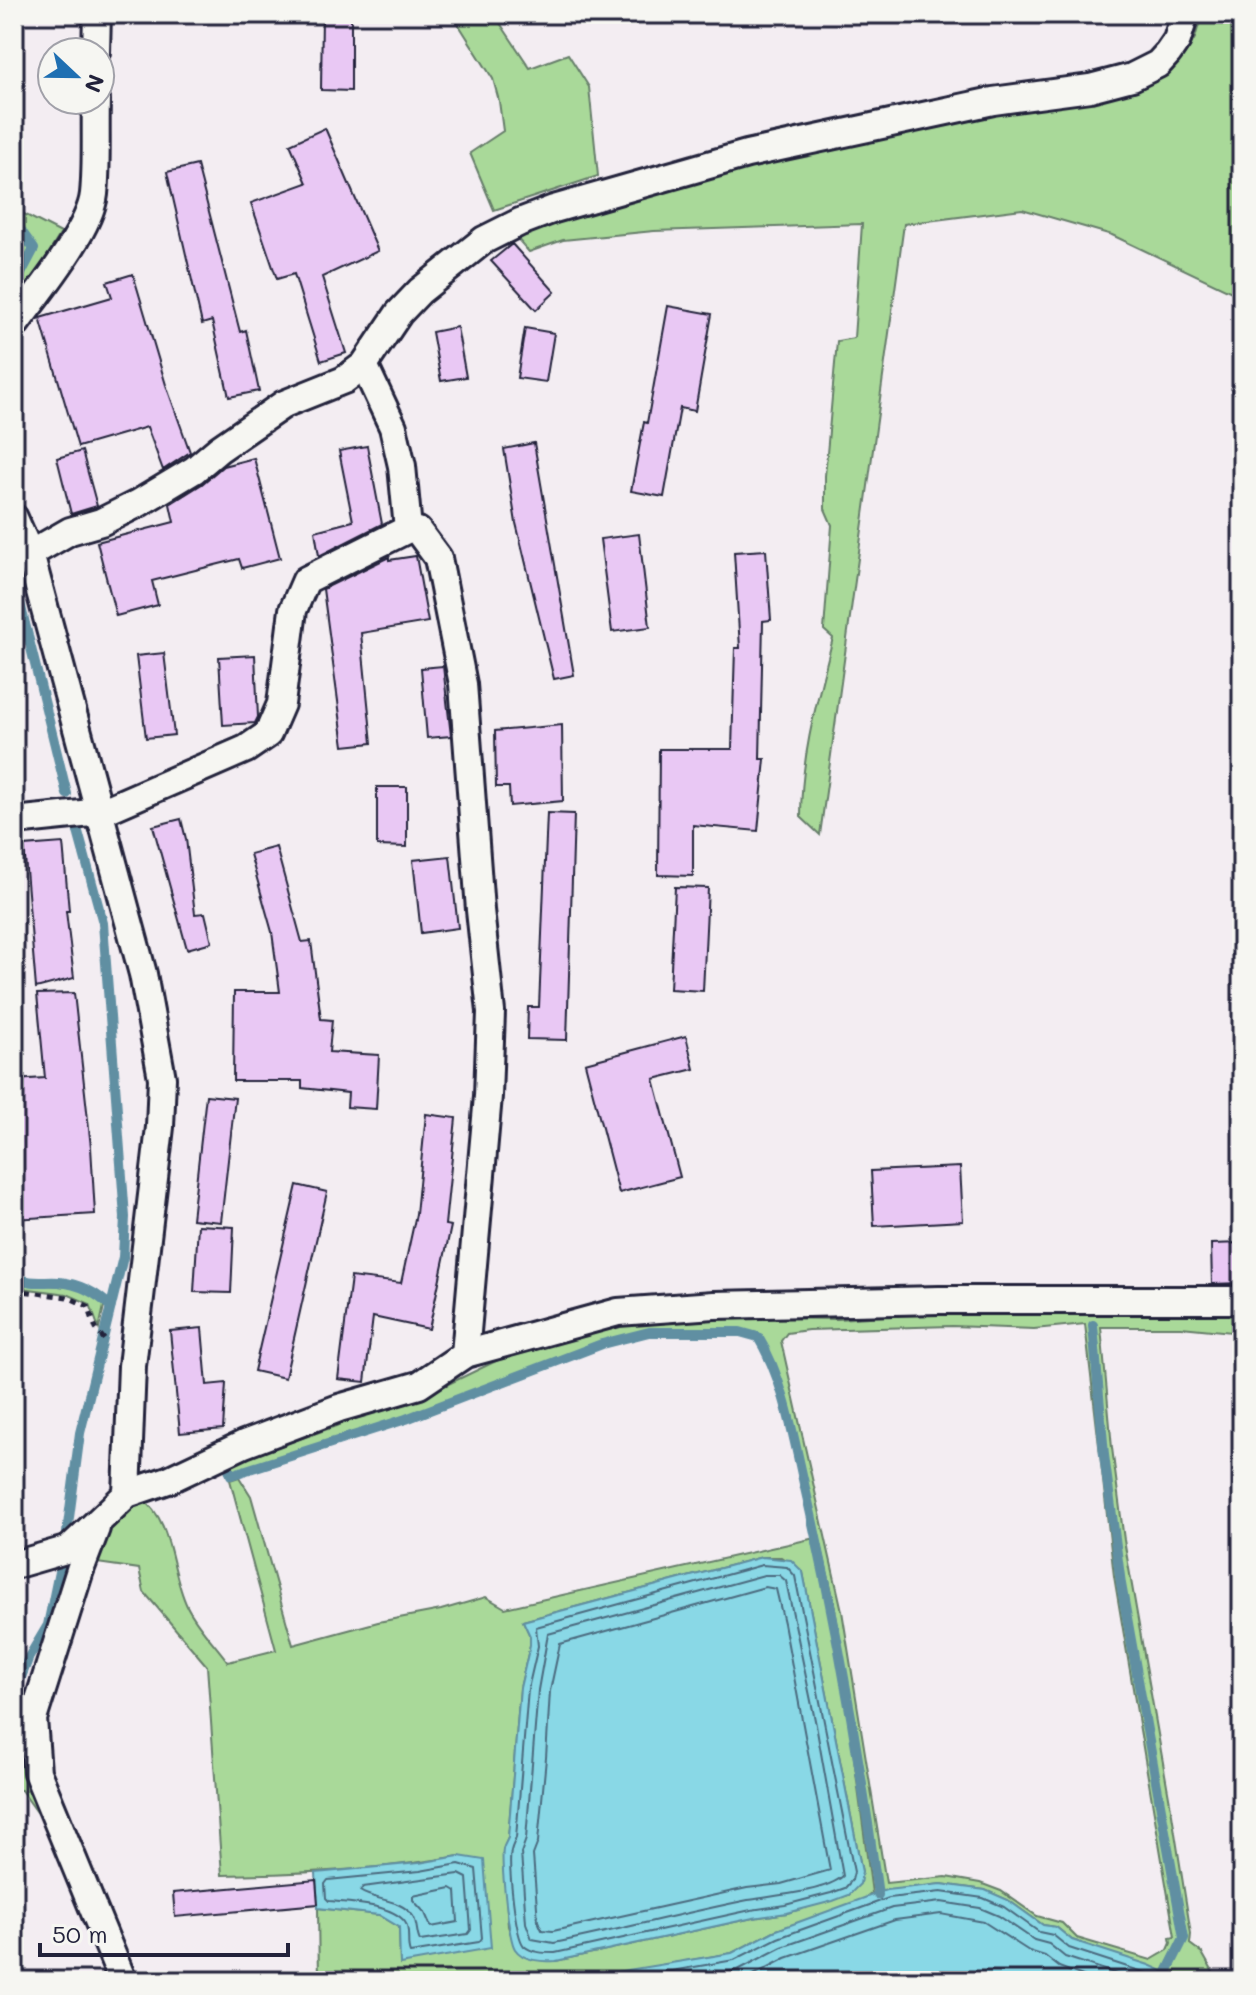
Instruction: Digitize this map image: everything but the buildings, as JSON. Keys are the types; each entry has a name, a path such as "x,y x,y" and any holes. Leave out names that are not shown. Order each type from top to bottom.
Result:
{"street":[{"path":"96,36 97,14"},
{"path":"30,554 70,531 101,522 139,503 194,470 284,404 344,380 364,365 390,326 420,291 484,240 520,222 747,154 993,101 1090,88 1132,77 1158,64 1168,53 1177,40 1185,14"},
{"path":"14,326 87,220 94,196 96,116"},
{"path":"364,365 393,427 402,466 408,529"},
{"path":"14,518 30,554 101,812 143,974 162,1078 160,1127 132,1366 127,1494"},
{"path":"14,821 101,812 246,749 268,734 281,704 293,610 306,580 408,529 418,531 438,558 463,684 491,1012 488,1096 465,1354"},
{"path":"14,1565 69,1549 127,1494 168,1480 244,1444 339,1408 419,1385 465,1354 618,1312 658,1308 939,1300 1242,1300"},
{"path":"99,1521 80,1570 33,1719 37,1772 123,1981"}],"path":[{"path":"14,1290 67,1297 88,1306 96,1329 132,1366"}],"green space":[{"path":"14,14 21,14 22,59 14,142 16,93"},
{"path":"452,14 494,14 530,68 568,54 589,87 598,176 494,210 470,153 503,131 499,101 493,79"},
{"path":"1202,14 1242,14 1242,297 1112,235 1022,209 904,224 820,835 801,817 802,794 811,726 833,638 824,630 832,525 825,509 825,476 837,341 854,338 862,224 654,231 563,240 529,252 515,236 551,218 873,134 1046,107 1144,86 1165,76 1183,58 1195,38"},
{"path":"14,202 20,212 61,233 14,310 14,291 37,249 14,217"},
{"path":"14,225 31,249 14,281"},
{"path":"14,1280 85,1291 104,1306 99,1329 90,1304 67,1294 14,1287"},
{"path":"950,1312 1242,1312 1242,1333 1181,1327 1101,1327 1124,1540 1172,1814 1190,1944 1202,1953 1218,1981 1185,1981 1169,1975 1185,1938 1124,1583 1092,1322 1112,1538 1181,1937 1163,1972 1072,1940 1056,1927 1043,1925 1008,1900 985,1890 941,1884 880,1892 833,1597 793,1421 769,1350 759,1335 740,1329 648,1330 601,1342 405,1417 233,1472 230,1464 436,1390 498,1360 543,1343 618,1323 711,1317 837,1319","holes":["1085,1324 1114,1576 1175,1937 1170,1938 1168,1950 1151,1960 1077,1938 1062,1923 1037,1916 1001,1891 980,1883 946,1877 886,1883 842,1611 781,1341 787,1333 808,1330 952,1326 1034,1329"]},
{"path":"239,1477 251,1496 293,1645 486,1597 505,1608 815,1538 847,1706 872,1893 864,1900 774,1931 732,1953 598,1976 580,1976 561,1981 319,1981 318,1908 379,1915 399,1927 400,1963 459,1856 340,1870 222,1875 207,1666 144,1592 139,1569 90,1562 107,1527 141,1498 151,1507 165,1532 187,1606 228,1662 276,1650 230,1480","holes":["762,1557 781,1557 803,1572 862,1872 849,1895 787,1913 556,1961 522,1954 516,1949 508,1926 503,1850 508,1838 520,1688 530,1645 530,1636 523,1621"]},
{"path":"21,1746 47,1826 21,1790 14,1790 14,1752"}],"water":[{"path":"762,1557 791,1560 803,1572 862,1872 860,1884 849,1895 787,1913 556,1961 539,1961 523,1956 512,1942 503,1849 508,1838 520,1688 530,1645 530,1636 523,1621"},
{"path":"459,1856 484,1860 491,1948 400,1964 399,1927 379,1915 318,1908 316,1873"},
{"path":"941,1884 985,1890 1008,1900 1043,1925 1056,1927 1072,1940 1149,1965 1185,1981 561,1981 732,1953 774,1931 886,1890"}],"waterway":[{"path":"14,221 34,249 14,287"},
{"path":"14,579 67,794"},
{"path":"67,1533 80,1433 123,1257 125,1217 103,923 77,828"},
{"path":"14,1276 31,1282 59,1282 81,1287 111,1307"},
{"path":"1093,1325 1104,1455 1121,1584 1184,1938 1166,1974"},
{"path":"229,1469 231,1475 406,1419 602,1344 649,1332 740,1332 758,1337 775,1372 787,1410 827,1589 878,1895"},
{"path":"14,1695 29,1657 48,1625 61,1562"}]}
